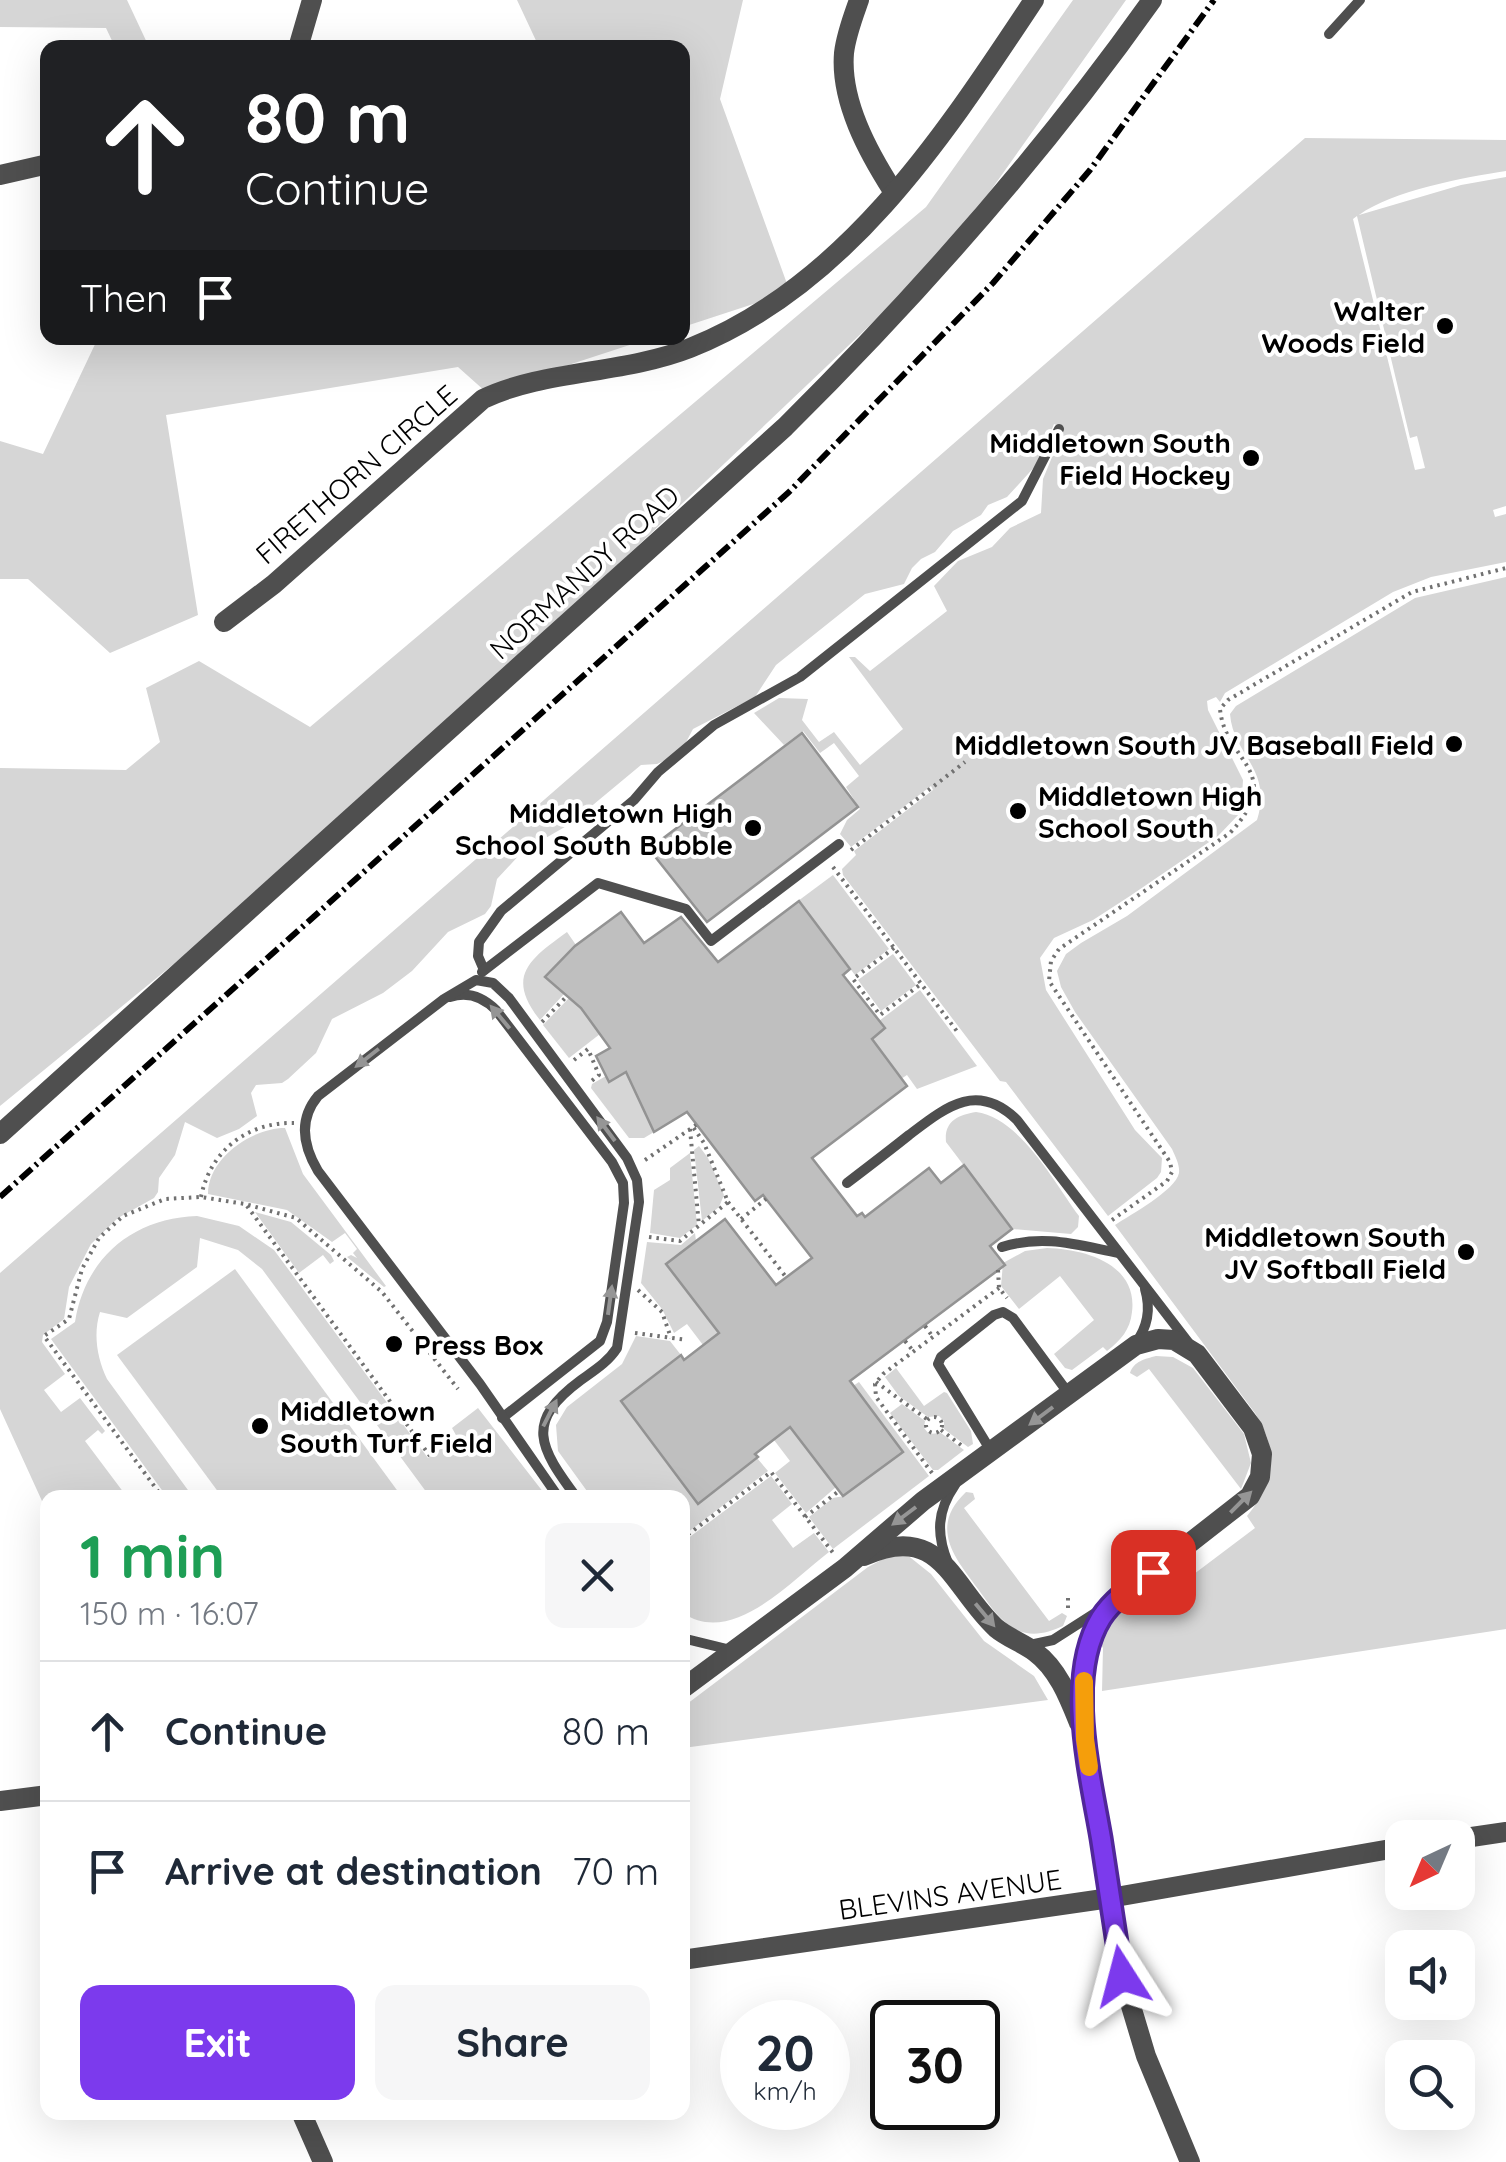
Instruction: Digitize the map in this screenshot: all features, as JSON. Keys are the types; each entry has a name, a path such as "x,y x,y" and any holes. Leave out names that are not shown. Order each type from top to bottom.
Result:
{"street":[{"path":"300,40 312,0"},
{"path":"859,0 844,50 848,90 870,156 893,191"},
{"name":"FIRETHORN CIRCLE","path":"224,622 274,584 483,399 514,387 632,366 690,348 734,328 808,278 851,240 958,114 1034,0"},
{"name":"NORMANDY ROAD","path":"0,1134 669,534 827,385 1032,159 1152,0"},
{"path":"0,175 40,166"},
{"path":"690,1683 736,1651 839,1561 900,1519 969,1461 992,1452 1131,1348 1148,1340 1166,1338 1182,1342 1197,1354 1254,1428 1262,1454 1260,1476 1241,1505 1124,1594 1101,1618 1087,1650 1084,1673 1085,1739 1122,1976 1132,2018 1190,2162"},
{"path":"839,1561 911,1546 935,1556 995,1626 1040,1656 1056,1675 1085,1739"},
{"path":"0,1801 40,1796"},
{"path":"1475,1837 1506,1832"},
{"name":"BLEVINS AVENUE","path":"690,1959 1110,1898 1385,1849"},
{"path":"305,2120 323,2162"}],"lane":[{"path":"1329,34 1360,0"},
{"path":"484,970 478,956 479,942 501,911 634,800 658,772 714,725 800,677 1022,501 1059,428"},
{"path":"553,1490 318,1171 305,1143 304,1124 312,1103 598,883 686,909 711,941 828,860 839,844"},
{"path":"465,984 482,979 504,993 619,1145 637,1180 639,1202 617,1348 607,1361 558,1398 544,1421 546,1454 571,1490"},
{"path":"444,999 468,994 496,1010 612,1162 624,1190 607,1322 600,1341 502,1418"},
{"path":"847,1183 949,1106 971,1100 997,1104 1018,1120 1197,1354"},
{"path":"1002,1246 1046,1239 1120,1254"},
{"path":"1131,1348 1142,1335 1148,1313 1139,1278"},
{"path":"992,1452 938,1362 994,1316 1003,1312 1013,1318 1069,1394"},
{"path":"955,1575 942,1548 939,1522 947,1496 969,1461"},
{"path":"1024,1645 1054,1640 1124,1594"},
{"path":"690,1640 736,1651"}],"path":[{"path":"1100,1228 1167,1181 1172,1172 1170,1162 1050,981 1051,962 1059,949 1230,833 1246,816 1254,795 1253,774 1221,721 1220,708 1228,700 1412,592 1506,568"},
{"path":"959,1034 828,860 965,762"},
{"path":"894,948 853,979 880,1016 921,984"},
{"path":"539,1025 566,996"},
{"path":"568,1064 588,1048 599,1075 585,1086"},
{"path":"201,1197 211,1167 240,1137 270,1124 304,1124"},
{"path":"641,1162 693,1127"},
{"path":"693,1127 728,1202 786,1277"},
{"path":"693,1127 700,1226"},
{"path":"157,1490 44,1336 69,1319 82,1269 99,1238 123,1216 165,1199 201,1197 296,1218 382,1292 458,1389"},
{"path":"741,1218 766,1199"},
{"path":"644,1236 680,1241 728,1202"},
{"path":"246,1204 430,1456"},
{"path":"998,1270 999,1288 1016,1310"},
{"path":"876,1382 999,1288"},
{"path":"636,1289 662,1312 672,1338"},
{"path":"924,1326 933,1337"},
{"path":"630,1333 687,1340"},
{"path":"905,1340 914,1352"},
{"path":"876,1382 928,1420 939,1419 940,1430 969,1461"},
{"path":"876,1382 876,1397 935,1477"},
{"path":"928,1420 930,1432 940,1430"},
{"path":"690,1533 771,1472 839,1561"},
{"path":"805,1516 839,1491"},
{"path":"1068,1598 1068,1610"}],"shaded area":[{"path":"0,0 127,0 146,40 112,40 106,28 0,27"},
{"path":"517,0 743,0 720,99 790,292 690,325 690,40 536,40"},
{"path":"1073,0 1126,0 947,252 345,824 0,1106 0,768 126,770 160,742 146,688 199,661 310,727 926,207"},
{"path":"1305,138 1506,140 1506,171 1409,192 1359,215 1461,185 1506,177 1506,506 1493,510 1495,517 1506,514 1506,562 1431,577 1393,592 1225,693 1220,702 1216,697 1207,701 1243,780 1241,812 1218,836 1130,896 1093,920 1054,938 1040,958 1046,990 1135,1130 1162,1158 1157,1178 1108,1216 843,875 842,869 856,855 854,851 933,790 931,786 851,847 840,834 847,820 860,809 846,787 859,776 834,743 820,753 803,731 784,745 754,713 779,698 808,699 802,720 819,742 834,732 860,765 903,729 849,657 855,657 870,671 947,611 934,586 958,561 992,547 1010,528 1041,513 1043,479 1064,428 1054,424 1038,463 1007,497 988,505 981,515 953,531 935,552 912,568 904,584 865,594 776,665 755,697 693,729 684,746 668,759 641,765 570,824 523,851 497,879 491,906 485,914 448,932 412,971 383,993 332,1019 316,1053 288,1079 256,1085 251,1093 257,1116 217,1138 185,1122 175,1155 159,1178 154,1198 118,1218 91,1244 69,1287 64,1319 43,1335 42,1342 65,1374 44,1390 61,1412 80,1398 105,1431 102,1434 98,1430 85,1441 122,1490 40,1490 40,1497 0,1409 0,1273","holes":["1357,216 1410,438 1417,436 1425,468 1415,470 1353,219"]},
{"path":"95,345 630,345 486,392 458,367 166,415 198,615 110,653 28,579 0,579 0,441 43,454"},
{"path":"1506,577 1506,1629 1102,1691 1100,1643 1119,1611 1132,1603 1141,1614 1255,1528 1247,1516 1268,1478 1270,1453 1255,1413 1115,1225 1170,1187 1179,1167 1172,1149 1075,1012 1057,971 1066,954 1127,916 1257,820 1260,788 1233,728 1230,714 1236,706 1415,598"},
{"path":"833,875 889,949 855,975 798,901"},
{"path":"567,932 576,945 546,977 564,994 540,1020 524,991 526,970 542,951"},
{"path":"893,954 916,985 881,1011 858,980"},
{"path":"920,990 977,1066 917,1089 907,1075 901,1079 872,1039 879,1021"},
{"path":"569,998 600,1034 569,1058 543,1025"},
{"path":"626,1072 654,1132 644,1138 629,1138 591,1088 606,1076 610,1082"},
{"path":"976,1112 1007,1126 1035,1154 1079,1216 1078,1227 1071,1234 1012,1229 946,1142 947,1129 954,1120"},
{"path":"285,1128 303,1174 386,1286 347,1257 357,1258 353,1253 357,1249 345,1233 332,1242 287,1210 208,1194 215,1168 234,1147 259,1133"},
{"path":"699,1146 724,1195 719,1207 702,1221 694,1150"},
{"path":"690,1153 697,1225 680,1238 650,1233 654,1190 670,1180 670,1168"},
{"path":"255,1212 291,1222 334,1261 330,1264 323,1255 299,1273"},
{"path":"197,1216 239,1226 274,1250 428,1458 457,1437 452,1428 478,1408 542,1490 425,1490 262,1269 238,1250 200,1238 197,1267 127,1318 100,1312 97,1329 107,1379 188,1490 162,1490 51,1339 75,1322 89,1279 116,1246 152,1224"},
{"path":"695,1233 696,1241 667,1264 719,1333 703,1345 687,1324 674,1333 662,1309 641,1283 647,1242 681,1245"},
{"path":"1047,1248 1077,1252 1106,1262 1127,1282 1132,1296 1131,1318 1121,1339 1072,1370 1065,1368 1054,1354 1094,1320 1060,1276 1019,1309 1001,1286 1003,1263 1025,1251"},
{"name":"Middletown South Turf Field","path":"235,1269 397,1490 217,1490 117,1355"},
{"path":"636,1336 670,1341 681,1355 621,1401 688,1490 586,1490 558,1451 556,1425 567,1407 622,1364"},
{"path":"1156,1356 1173,1357 1193,1368 1244,1434 1251,1463 1241,1489 1149,1369 1137,1377 1130,1373 1137,1363"},
{"path":"896,1368 924,1406 947,1393 971,1431 973,1444 968,1447 944,1429 939,1416 928,1417 899,1396 885,1377"},
{"path":"859,1382 929,1476 833,1549 809,1517 902,1452 853,1386"},
{"path":"902,1404 925,1421 924,1428 929,1434 941,1433 964,1450 933,1470 890,1413"},
{"path":"790,1427 836,1487 806,1513 775,1473 790,1461 774,1440"},
{"path":"757,1458 768,1471 690,1531 690,1492 698,1503"},
{"path":"771,1476 792,1504 772,1520 793,1548 814,1533 829,1552 760,1606 721,1622 702,1621 690,1616 690,1537"},
{"path":"966,1492 973,1493 975,1499 964,1508 1049,1621 1062,1613 1067,1616 1063,1626 1040,1633 1017,1630 995,1612 969,1577 954,1553 947,1530 955,1505"},
{"path":"906,1554 931,1574 984,1641 1034,1676 1048,1700 690,1747 690,1702 868,1567 887,1557"}],"building":[{"name":"Middletown High School South Bubble","path":"802,733 858,807 707,922 649,849"},
{"path":"799,901 850,969 843,975 885,1028 872,1039 907,1086 812,1158 857,1216 862,1213 865,1217 929,1168 941,1183 964,1165 1012,1229 990,1246 1005,1265 850,1381 903,1452 843,1496 790,1427 698,1504 621,1401 681,1355 684,1360 719,1333 666,1264 725,1219 776,1285 812,1258 763,1195 755,1201 687,1112 654,1132 626,1072 609,1082 596,1056 610,1048 581,1008 545,977 575,946 621,912 644,943 681,917 718,962"}],"railway":[{"path":"0,1197 789,492 993,283 1090,170 1214,0"}],"slow traffic":[{"path":"1084,1681 1089,1767"}],"place":[{"name":"Walter Woods Field","path":"1445,326"},
{"name":"Middletown South Field Hockey","path":"1251,458"},
{"name":"Middletown South JV Baseball Field","path":"1454,744"},
{"name":"Middletown High School South","path":"1018,811"},
{"name":"Middletown High School South Bubble","path":"753,828"},
{"name":"Middletown South JV Softball Field","path":"1466,1252"},
{"name":"Press Box","path":"394,1344"},
{"name":"Middletown South Turf Field","path":"260,1426"}],"route":[{"path":"1122,1976 1085,1739 1084,1673 1087,1650 1101,1618 1114,1602 1153,1572"}]}
